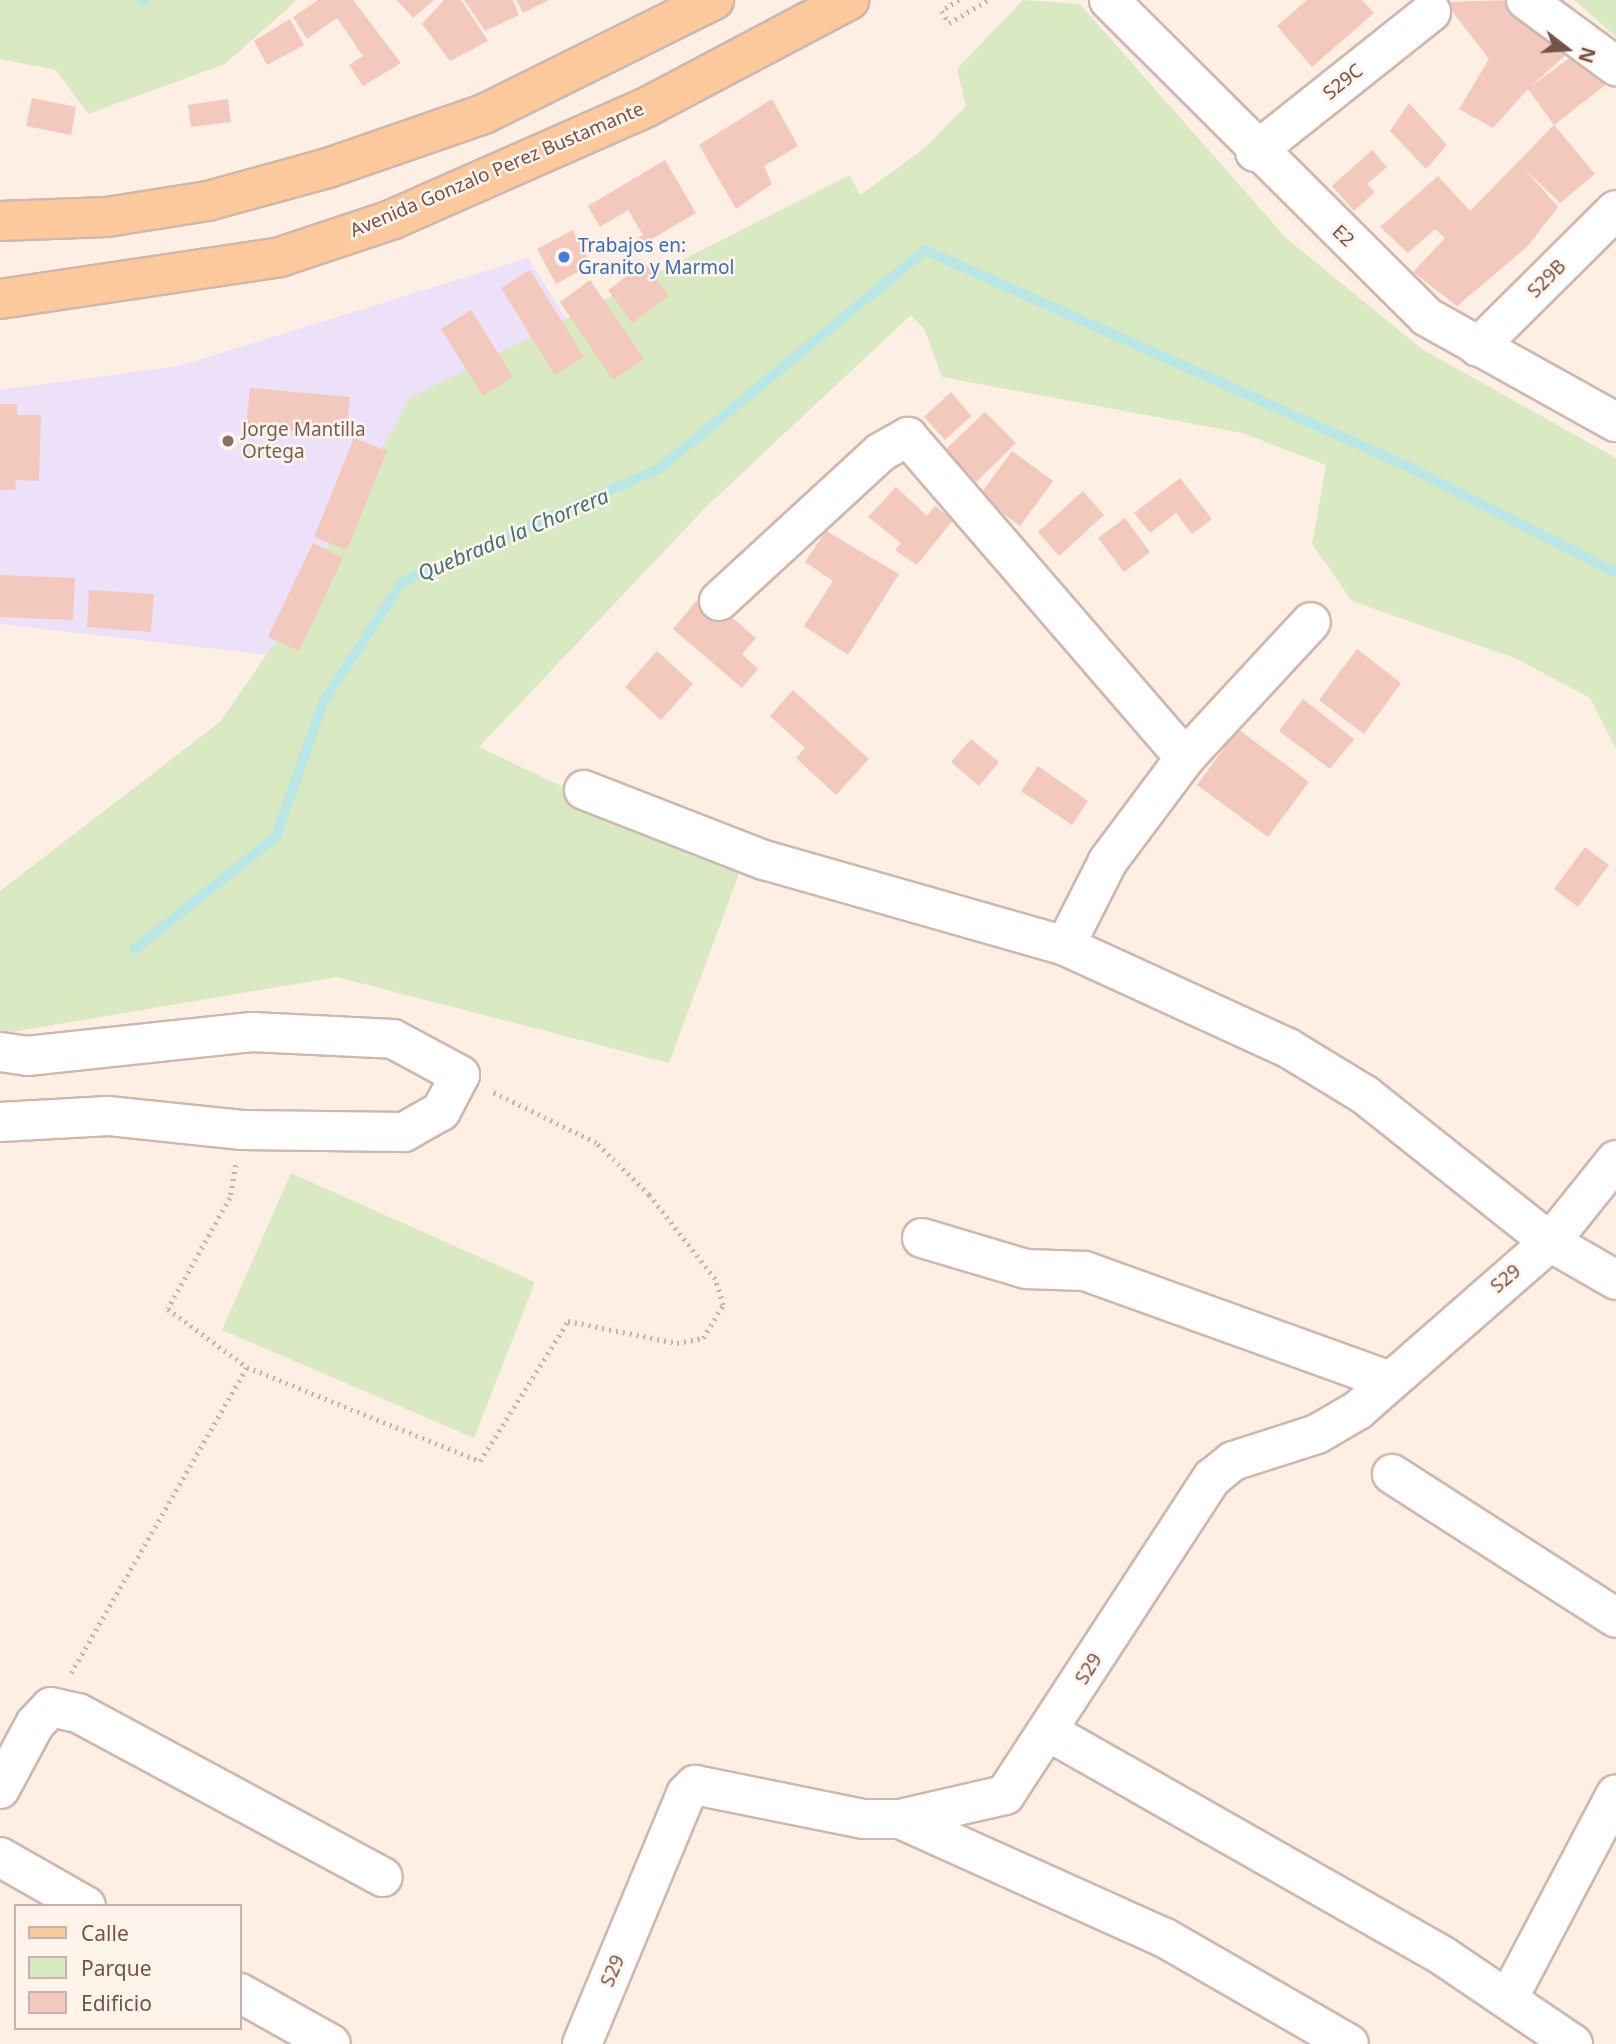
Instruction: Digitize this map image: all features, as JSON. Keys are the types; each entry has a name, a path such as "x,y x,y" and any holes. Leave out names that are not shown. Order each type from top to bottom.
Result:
{"main road":[{"path":"0,221 132,213 328,168 484,114 714,0"},
{"name":"Avenida Gonzalo Perez Bustamante","path":"0,299 280,257 391,220 648,107 849,0"}],"street":[{"name":"E2","path":"1109,0 1255,152 1427,317 1616,422"},
{"path":"1525,0 1616,66"},
{"name":"S29C","path":"1255,152 1430,12"},
{"name":"S29B","path":"1478,347 1616,210"},
{"path":"719,601 881,452 908,437 1185,758"},
{"path":"1065,946 1108,861 1185,758 1311,622"},
{"path":"584,790 764,860 1065,946 1299,1054 1365,1095 1550,1242 1616,1280"},
{"path":"0,1052 27,1056 251,1032 393,1039 460,1075 441,1111 404,1132 242,1130 108,1116 0,1122"},
{"name":"S29","path":"582,2044 686,1794 695,1786 863,1819 900,1819 1004,1795 1049,1732 1212,1478 1233,1461 1317,1434 1357,1410 1388,1380 1550,1242 1616,1160"},
{"path":"922,1238 1026,1269 1085,1272 1388,1380"},
{"path":"1392,1474 1616,1618"},
{"path":"0,1788 35,1724 51,1707 78,1713 383,1877"},
{"path":"1049,1732 1509,1997 1573,2044"},
{"path":"1509,1997 1616,1794"},
{"path":"900,1819 1165,1938 1349,2044"},
{"path":"0,1857 82,1904"},
{"path":"242,1994 331,2044"}],"path":[{"path":"959,0 942,10 949,23 988,0"},
{"path":"242,1130 230,1198 168,1309 247,1367 480,1461 568,1321 677,1343 703,1338 717,1324 723,1305 715,1279 649,1195 596,1143 460,1075"},
{"path":"51,1707 247,1367"}],"shaded area":[{"name":"Jorge Mantilla Ortega","path":"528,258 605,381 303,659 0,624 0,390 179,366"}],"green space":[{"path":"0,0 297,0 225,64 88,114 56,70 0,59"},
{"path":"1023,0 1080,4 1286,238 1422,349 1616,458 1616,749 1590,698 1517,659 1352,601 1312,544 1326,465 1242,433 942,377 925,330 911,315 705,508 479,747 740,871 669,1063 337,977 0,1034 0,891 220,722 275,642 410,398 850,175 860,195 925,148 966,106 957,69"},
{"path":"1574,0 1616,0 1616,37"},
{"path":"291,1173 535,1282 474,1438 222,1330"}],"building":[{"path":"318,0 353,0 401,63 363,86 349,65 363,56 337,18 307,39 293,17"},
{"path":"397,0 434,0 413,18"},
{"path":"444,0 461,0 488,41 450,61 422,24"},
{"path":"464,0 513,0 519,15 485,31"},
{"path":"516,0 549,0 523,13"},
{"path":"1307,0 1362,0 1374,13 1312,67 1277,26"},
{"path":"1512,0 1572,49 1530,87 1579,51 1614,78 1554,125 1528,89 1493,128 1459,109 1489,59 1445,2"},
{"path":"290,19 304,45 267,65 254,41"},
{"path":"32,98 76,107 71,135 26,126"},
{"path":"228,99 231,122 191,127 188,105"},
{"path":"772,99 798,146 764,166 772,184 736,209 699,145"},
{"path":"1409,103 1447,145 1426,169 1390,131"},
{"path":"1554,125 1595,174 1560,203 1523,167 1558,207 1527,247 1457,306 1413,272 1445,238 1435,229 1408,253 1380,227 1438,176 1470,211"},
{"path":"1372,150 1387,167 1367,184 1375,192 1354,211 1332,186"},
{"path":"665,160 696,213 633,250 629,243 643,235 628,210 600,227 588,206"},
{"name":"Trabajos en: Granito y Marmol","path":"573,230 591,265 556,284 537,249"},
{"path":"645,263 669,296 632,323 608,290"},
{"path":"530,270 584,357 555,375 501,288"},
{"path":"590,280 644,359 613,380 560,302"},
{"path":"471,310 513,377 483,396 441,329"},
{"path":"250,388 350,397 346,436 246,427"},
{"path":"951,392 971,416 945,440 924,417"},
{"path":"0,404 17,404 17,415 41,415 39,481 16,480 15,490 0,490"},
{"path":"985,412 1016,443 976,482 945,450"},
{"path":"354,438 387,451 347,550 314,537"},
{"path":"1012,451 1053,481 1020,526 979,496"},
{"path":"1180,478 1212,519 1192,534 1176,513 1150,533 1134,513"},
{"path":"896,487 927,516 935,506 953,520 917,565 895,550 901,543 868,517"},
{"path":"1083,491 1104,515 1059,556 1038,532"},
{"path":"1125,518 1150,552 1124,572 1098,538"},
{"path":"826,531 899,574 848,655 804,626 833,581 805,562"},
{"path":"313,543 343,558 299,651 268,637"},
{"path":"0,575 75,578 73,620 0,617"},
{"path":"89,590 154,594 151,632 87,627"},
{"path":"703,593 756,638 742,654 758,669 742,688 673,629"},
{"path":"1357,649 1401,683 1364,734 1319,700"},
{"path":"657,651 693,684 661,720 625,687"},
{"path":"793,690 869,759 836,795 796,758 805,748 770,716"},
{"path":"1303,699 1354,739 1330,769 1279,731"},
{"path":"1238,729 1309,782 1268,837 1197,785"},
{"path":"971,739 999,762 979,786 951,762"},
{"path":"1038,766 1088,801 1072,825 1021,791"},
{"path":"1585,847 1609,865 1578,907 1554,889"}],"waterway":[{"name":"Quebrada la Chorrera","path":"135,949 276,837 323,702 402,582 660,468 925,250 1409,467 1616,573"}],"place":[{"name":"Trabajos en: Granito y Marmol","path":"564,257"},
{"name":"Jorge Mantilla Ortega","path":"228,441"}]}
